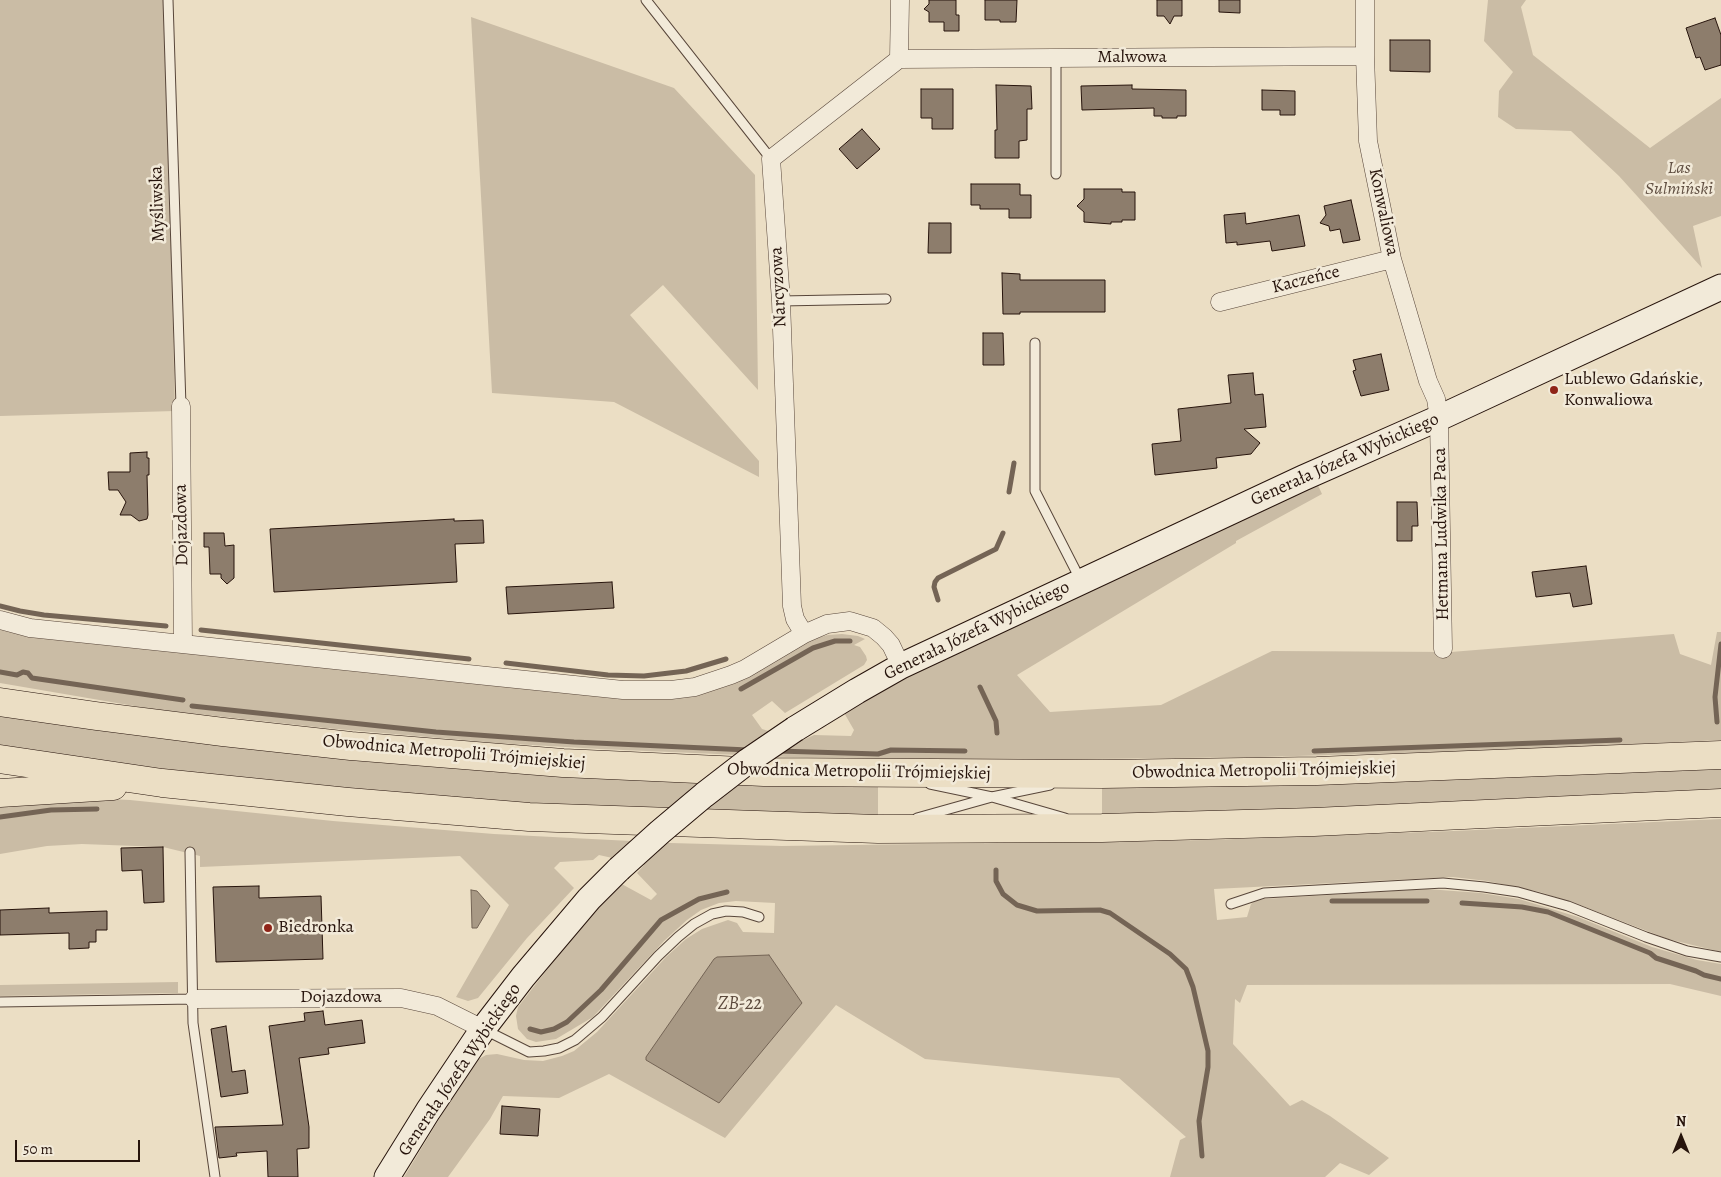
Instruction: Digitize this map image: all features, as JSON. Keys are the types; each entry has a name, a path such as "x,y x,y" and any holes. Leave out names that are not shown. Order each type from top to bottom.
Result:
{"highway":[{"name":"Obwodnica Metropolii Trójmiejskiej","path":"0,702 223,732 389,749 563,763 764,772 1102,774 1317,771 1721,756"},
{"path":"0,759 162,782 348,802 529,817 878,828 1102,828 1333,822 1721,803"},
{"path":"0,793 162,782"}],"main road":[{"name":"Generała Józefa Wybickiego","path":"388,1177 428,1111 483,1029 589,899 619,869 704,795 748,761 795,729 849,695 902,666 1303,478 1439,418 1721,287"}],"street":[{"path":"771,159 899,59 900,0"},
{"name":"Konwaliowa","path":"1365,0 1368,141 1392,259 1428,381 1436,399 1439,418"},
{"name":"Malwowa","path":"899,59 1365,56"},
{"name":"Narcyzowa","path":"771,159 781,301 792,606 795,619 804,634"},
{"name":"Kaczeńce","path":"1220,302 1392,259"},
{"name":"Dojazdowa","path":"181,406 183,644"},
{"name":"Hetmana Ludwika Paca","path":"1439,418 1443,650"},
{"path":"0,620 30,628 614,689 671,690 695,687 731,675 745,669 804,634 827,624 850,621 873,628 891,645 902,666"},
{"name":"Dojazdowa","path":"194,999 401,998 437,1006 483,1029"}],"lane":[{"name":"Myśliwska","path":"168,0 181,406"},
{"path":"646,0 771,159"},
{"path":"1056,58 1056,174"},
{"path":"781,301 886,298"},
{"path":"1035,343 1035,491 1081,581"},
{"path":"878,774 992,797 1102,828"},
{"path":"878,828 992,797 1102,774"},
{"path":"190,852 194,1023 214,1177"},
{"path":"1231,904 1264,892 1443,883 1484,887 1518,892 1568,906 1687,951 1721,957"},
{"path":"483,1029 529,1052 559,1048 575,1040 596,1023 658,956 694,924 712,914 726,911 743,912 759,917"},
{"path":"0,1002 194,999"}],"green space":[{"path":"0,0 165,0 175,411 0,416"},
{"name":"Las Sulmiński","path":"1488,0 1526,0 1521,7 1533,55 1650,148 1721,98 1721,216 1693,226 1702,268 1619,176 1571,131 1516,129 1498,117 1499,91 1513,72 1484,41"},
{"path":"471,17 674,88 755,175 758,390 663,285 630,315 759,461 759,477 614,402 492,393"},
{"path":"1316,481 1322,494 1236,541 1236,543 1017,675 1050,712 1161,705 1272,651 1451,652 1674,634 1680,654 1711,665 1717,632 1721,632 1721,740 1508,750 1260,757 1004,760 787,757 497,743 325,728 152,709 0,683 0,628 651,698 812,639 842,634 865,639 854,645 860,647 866,656 867,660 864,665 785,713 772,701 752,715 762,729 801,741 814,735 851,736 854,730 843,711 882,687"},
{"path":"0,712 878,784 878,819 418,800 0,751"},
{"path":"1721,765 1721,793 1102,817 1102,784"},
{"path":"88,798 130,800 333,821 494,834 670,843 782,846 1208,840 1721,819 1721,952 1668,939 1540,892 1487,881 1453,877 1214,889 1217,920 1247,917 1251,904 1264,899 1427,889 1481,893 1519,899 1578,917 1652,947 1697,960 1721,964 1721,996 1670,984 1247,985 1240,1003 1235,999 1233,1044 1290,1106 1302,1100 1330,1116 1389,1158 1369,1175 1340,1163 1325,1177 1170,1177 1180,1140 1186,1137 1119,1078 925,1059 836,1005 725,1138 609,1074 559,1098 503,1096 490,1119 448,1177 404,1177 450,1101 479,1059 486,1055 497,1054 524,1060 543,1061 574,1051 597,1032 666,957 686,939 702,929 728,920 737,923 743,932 774,933 775,903 736,901 719,903 701,910 664,941 593,1017 556,1039 536,1042 527,1039 518,1029 516,1016 518,1007 601,900 618,882 651,900 657,894 637,873 644,865 599,855 593,860 560,862 554,868 574,888 527,938 478,998 468,1001 456,997 509,905 460,856 200,867 200,856 163,847 82,844 47,846 0,854 0,802"},
{"path":"178,982 178,993 0,996 0,985"}],"water":[{"path":"471,890 477,891 490,906 477,928 472,928"},
{"name":"ZB-22","path":"769,955 802,1003 719,1103 646,1060 646,1057 714,959 717,957"}],"building":[{"path":"929,0 956,0 956,15 959,15 959,31 944,31 944,22 929,22 929,12 924,9 929,4"},
{"path":"985,0 1017,0 1016,22 985,20"},
{"path":"1157,0 1182,0 1182,16 1174,16 1170,24 1164,16 1157,16"},
{"path":"1219,0 1240,0 1240,13 1219,12"},
{"path":"1715,18 1721,35 1721,65 1705,70 1700,57 1696,58 1686,28"},
{"path":"1390,40 1430,40 1430,72 1390,71"},
{"path":"996,85 1031,86 1032,109 1027,109 1027,140 1019,141 1019,158 995,158 995,130 997,130"},
{"path":"1132,85 1132,89 1186,90 1186,116 1162,118 1162,116 1154,116 1154,108 1082,110 1081,86"},
{"path":"921,89 953,89 953,129 932,129 932,118 921,118"},
{"path":"1262,90 1295,91 1295,115 1280,115 1280,110 1262,110"},
{"path":"862,129 880,149 857,169 839,149"},
{"path":"971,184 1020,184 1020,195 1031,195 1031,218 1009,218 1009,209 980,209 980,205 971,205"},
{"path":"1084,189 1122,189 1122,192 1135,192 1135,220 1122,220 1122,222 1111,222 1111,224 1084,222 1084,212 1077,206 1084,199"},
{"path":"1351,200 1360,240 1343,243 1340,229 1330,231 1329,226 1320,223 1326,215 1324,206"},
{"path":"1245,213 1246,224 1299,215 1305,246 1272,251 1270,241 1237,245 1237,242 1226,243 1224,215"},
{"path":"929,223 951,223 951,253 928,253"},
{"path":"1002,273 1020,274 1020,280 1105,280 1105,312 1020,312 1020,314 1003,314"},
{"path":"983,333 1003,333 1004,365 983,365"},
{"path":"1381,354 1389,390 1361,396 1353,371 1356,370 1353,360"},
{"path":"1253,373 1255,395 1263,394 1266,427 1244,429 1260,443 1251,454 1216,458 1217,468 1155,475 1152,444 1181,441 1178,409 1231,403 1228,375"},
{"path":"147,452 147,458 149,458 149,475 147,475 148,515 147,519 139,521 131,515 120,515 126,502 118,490 109,490 108,472 130,472 130,453"},
{"path":"1397,502 1417,502 1418,526 1412,526 1412,541 1397,541"},
{"path":"454,519 454,521 483,520 484,543 455,544 457,582 274,592 270,529"},
{"path":"204,533 224,533 225,546 234,545 234,578 227,584 221,578 221,574 210,574 209,547 204,547"},
{"path":"1586,566 1592,604 1573,607 1570,593 1536,597 1532,572"},
{"path":"612,582 614,608 508,614 506,587"},
{"path":"163,847 164,902 144,903 142,870 122,871 121,848"},
{"name":"Biedronka","path":"259,886 259,898 321,896 323,959 216,962 213,887"},
{"path":"49,908 49,913 107,911 107,930 96,930 96,942 89,942 89,948 69,949 69,933 0,935 0,910"},
{"path":"323,1011 325,1025 362,1020 365,1043 328,1048 329,1054 299,1058 309,1127 309,1148 297,1149 298,1177 268,1177 267,1151 236,1153 237,1156 219,1158 215,1127 283,1125 269,1026 305,1021 304,1013"},
{"path":"226,1026 232,1072 245,1070 248,1093 221,1097 211,1029"},
{"path":"502,1106 540,1109 538,1136 500,1134"}],"waterway":[{"path":"1009,492 1014,463"},
{"path":"938,600 934,587 938,578 996,549 1003,533"},
{"path":"0,606 44,615 166,626"},
{"path":"201,630 469,659"},
{"path":"741,689 813,648 835,641 850,641"},
{"path":"1717,722 1715,697 1721,644"},
{"path":"506,663 608,675 644,676 686,671 726,659"},
{"path":"0,672 17,675 23,672 28,673 32,678 183,700"},
{"path":"980,687 996,721 997,733"},
{"path":"192,706 436,732 574,742 748,750"},
{"path":"1314,751 1620,740"},
{"path":"778,751 878,754 891,750 965,751"},
{"path":"0,817 51,810 97,809"},
{"path":"996,870 996,881 1003,894 1017,905 1037,911 1100,910 1110,913 1170,954 1186,969 1193,987 1208,1051 1208,1067 1199,1121 1202,1156"},
{"path":"530,1029 541,1032 554,1029 567,1022 601,990 661,920 699,899 727,892"},
{"path":"1332,901 1427,901"},
{"path":"1462,903 1522,907 1548,912 1650,953 1656,958 1721,979"}],"place":[{"name":"Lublewo Gdańskie, Konwaliowa","path":"1554,390"},
{"name":"Biedronka","path":"268,928"}]}
